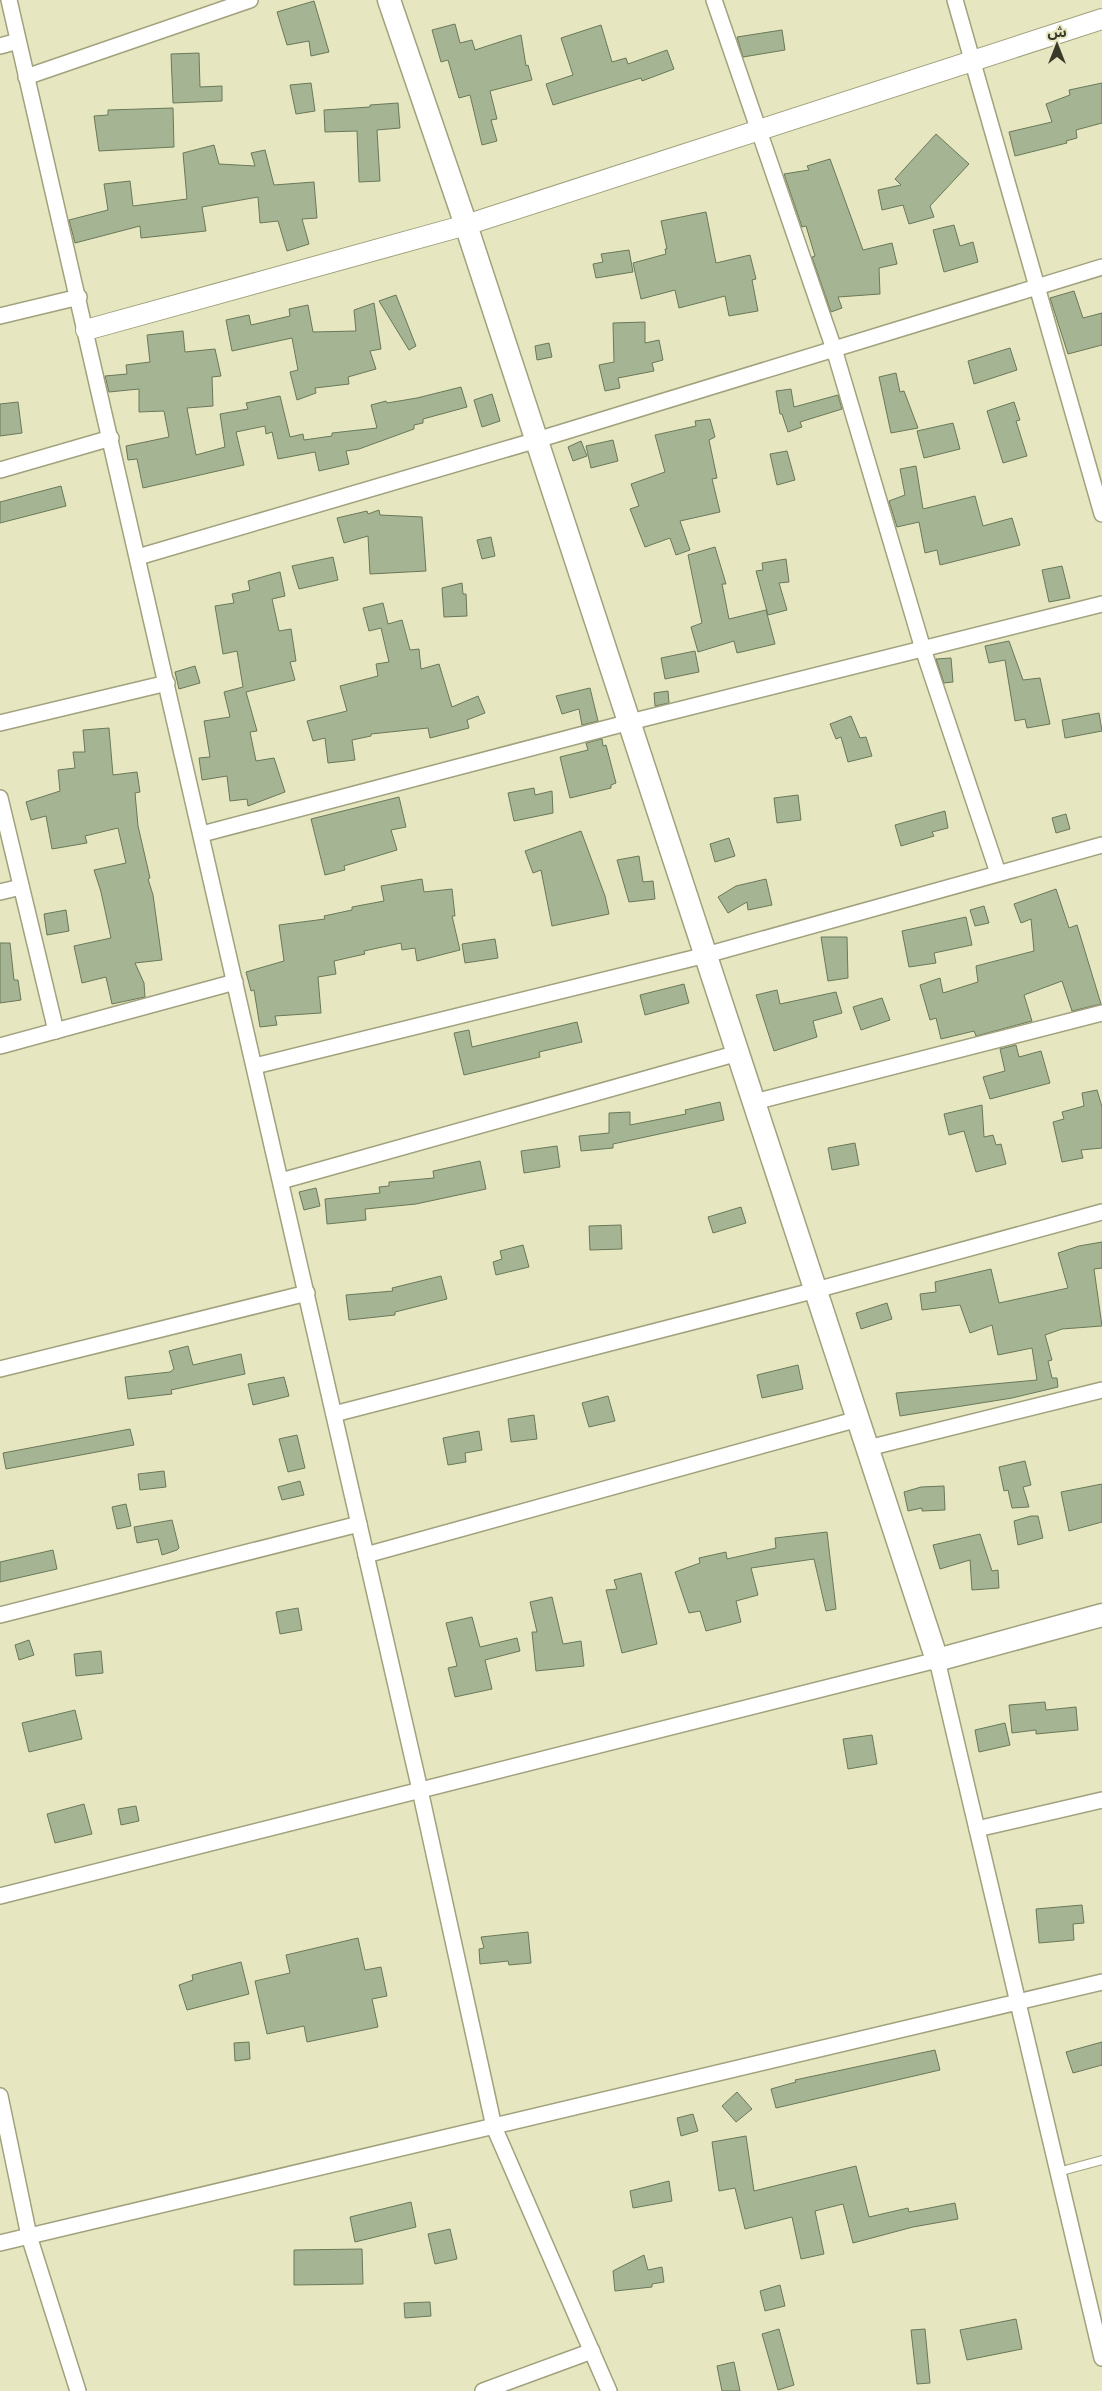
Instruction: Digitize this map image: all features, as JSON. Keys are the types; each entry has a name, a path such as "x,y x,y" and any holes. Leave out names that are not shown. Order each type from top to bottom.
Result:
{"main road":[{"path":"389,0 466,225 938,1660 1102,1615"}],"street":[{"path":"9,0 307,1293 420,1790 494,2127 609,2391"},
{"path":"26,77 250,0"},
{"path":"714,0 834,349 923,649 998,874"},
{"path":"955,0 1102,514"},
{"path":"86,330 466,225 1102,19"},
{"path":"0,46 18,41"},
{"path":"138,557 537,440 1102,267"},
{"path":"0,316 78,297"},
{"path":"0,470 111,438"},
{"path":"202,834 630,722 1102,604"},
{"path":"0,723 167,683"},
{"path":"0,798 56,1031"},
{"path":"254,1066 706,954 1102,845"},
{"path":"0,892 21,887"},
{"path":"0,1046 235,982"},
{"path":"754,1102 1102,1013"},
{"path":"281,1181 738,1053"},
{"path":"334,1414 816,1290 1102,1212"},
{"path":"0,1369 307,1293"},
{"path":"868,1448 1102,1390"},
{"path":"366,1555 858,1418"},
{"path":"0,1615 359,1524"},
{"path":"0,1896 938,1660 1102,2358"},
{"path":"977,1829 1102,1800"},
{"path":"0,2243 1102,1982"},
{"path":"0,2096 29,2236 78,2391"},
{"path":"483,2391 592,2351"}],"lane":[{"path":"1058,2172 1102,2160"}],"building":[{"path":"314,1 329,52 311,56 309,41 287,45 277,12"},
{"path":"455,24 460,43 472,40 475,50 521,35 526,66 528,65 532,80 490,91 497,119 491,120 497,141 482,145 470,95 459,98 448,60 441,62 432,30"},
{"path":"601,25 612,62 626,58 628,64 667,50 674,69 642,81 641,78 553,105 546,84 573,75 561,38"},
{"path":"782,30 785,50 743,57 737,37"},
{"path":"199,53 200,87 222,86 222,101 173,103 171,54"},
{"path":"311,83 315,111 296,114 290,85"},
{"path":"1102,83 1102,123 1076,130 1077,138 1066,141 1067,143 1015,156 1009,132 1052,122 1046,104 1070,95 1069,90"},
{"path":"398,103 400,128 377,130 380,181 359,182 357,131 325,132 324,110"},
{"path":"173,108 174,147 99,151 94,116 108,115 108,110"},
{"path":"936,134 969,164 930,206 934,217 909,224 903,205 882,210 878,190 901,185 895,179"},
{"path":"214,145 219,164 255,166 251,153 265,150 274,185 314,182 317,218 302,219 309,244 287,251 278,221 260,223 258,197 202,207 206,231 141,238 140,226 75,243 69,220 108,210 104,184 130,181 133,206 187,199 183,153"},
{"path":"830,159 863,250 892,243 897,264 879,268 880,294 838,297 842,308 831,312 812,257 815,256 806,226 802,227 784,174 809,170 807,166"},
{"path":"706,212 716,263 750,255 756,279 752,280 758,311 729,316 725,296 679,308 675,290 641,299 633,263 666,254 665,249 667,249 661,221"},
{"path":"954,225 960,246 973,242 978,262 944,272 933,230"},
{"path":"629,250 633,272 596,278 593,264 603,262 601,254"},
{"path":"1074,291 1083,318 1102,313 1102,345 1068,354 1050,298"},
{"path":"396,295 416,346 409,350 379,301"},
{"path":"374,303 381,349 370,351 376,369 348,377 349,384 315,388 316,393 297,400 290,372 298,370 292,338 232,351 226,320 249,315 251,325 290,316 289,309 308,305 313,332 356,331 354,310"},
{"path":"645,322 645,343 659,340 663,360 652,363 654,371 618,378 620,388 605,391 599,365 614,362 613,323"},
{"path":"183,331 185,352 215,349 221,376 212,377 213,406 187,408 196,455 225,447 220,414 248,409 246,403 280,396 290,437 303,434 304,440 332,436 332,433 377,428 371,405 386,401 387,403 417,398 461,387 467,407 423,419 423,423 414,425 414,429 359,449 346,451 349,464 319,471 315,452 278,459 272,432 266,434 265,426 236,432 244,465 143,488 137,459 128,460 126,446 169,437 164,411 139,412 139,389 109,392 105,376 127,374 126,365 150,362 147,335"},
{"path":"549,343 552,357 537,360 535,346"},
{"path":"1010,348 1017,370 974,384 968,361"},
{"path":"896,373 900,392 904,391 918,428 891,433 879,377"},
{"path":"791,389 794,407 838,395 842,409 800,422 802,427 788,432 782,414 780,414 776,391"},
{"path":"492,394 500,421 482,427 474,400"},
{"path":"18,402 22,433 0,436 0,404"},
{"path":"1014,402 1020,420 1016,421 1027,456 1003,463 987,411"},
{"path":"710,419 715,437 709,440 717,478 712,479 720,512 680,521 690,550 676,555 670,538 645,547 630,509 639,506 631,484 665,472 655,435 696,426 695,421"},
{"path":"953,423 960,449 924,458 917,431"},
{"path":"613,440 618,461 591,468 586,446"},
{"path":"581,441 587,456 573,461 568,447"},
{"path":"787,451 795,480 777,485 770,454"},
{"path":"916,466 923,509 975,496 983,526 1012,518 1020,545 940,565 937,550 925,553 919,522 897,527 889,501 905,495 900,469"},
{"path":"61,486 66,506 0,523 0,502"},
{"path":"379,510 380,515 422,517 426,571 370,574 368,536 344,543 337,518 367,511 368,514"},
{"path":"491,537 495,556 482,559 477,540"},
{"path":"715,547 726,584 722,584 729,619 766,610 775,644 737,653 734,641 698,652 691,627 702,623 688,555"},
{"path":"333,557 338,580 299,589 292,566"},
{"path":"786,559 789,582 779,583 787,610 768,615 756,571 763,570 762,563"},
{"path":"1062,566 1070,598 1049,602 1042,570"},
{"path":"280,572 285,596 272,599 279,631 291,629 296,661 290,662 295,680 246,692 257,731 250,732 256,761 274,758 285,792 248,806 247,799 230,801 227,776 202,780 199,758 210,757 204,721 230,717 224,692 243,687 237,651 223,654 215,606 234,603 232,594 250,590 248,581"},
{"path":"462,583 463,594 466,594 467,616 444,617 442,588"},
{"path":"383,603 388,624 402,620 410,650 419,649 421,669 439,664 452,707 478,696 485,713 467,720 469,728 430,738 428,728 371,734 371,736 352,740 355,760 328,763 325,738 313,741 307,721 347,711 340,686 378,676 376,664 389,662 381,628 369,631 363,608"},
{"path":"1009,641 1023,680 1040,678 1050,724 1027,728 1025,719 1015,721 1005,660 989,663 985,646"},
{"path":"695,651 699,672 665,679 661,658"},
{"path":"951,658 953,682 944,683 936,659"},
{"path":"195,666 200,683 179,689 175,672"},
{"path":"590,688 598,721 582,725 579,709 562,714 556,696"},
{"path":"668,691 669,703 655,706 654,693"},
{"path":"1099,713 1102,731 1065,738 1062,720"},
{"path":"851,716 860,738 866,737 872,756 848,762 841,737 836,739 830,724"},
{"path":"109,728 113,775 137,772 140,792 135,793 138,826 150,878 148,879 153,895 162,960 135,963 144,983 145,997 112,1004 106,977 82,983 74,946 111,938 94,870 126,863 118,828 85,836 87,843 52,849 46,816 31,820 26,802 60,791 58,770 75,768 73,752 85,752 83,730"},
{"path":"602,739 603,746 606,745 616,783 611,785 611,788 570,798 560,757 588,750 586,743"},
{"path":"534,788 535,795 552,791 553,813 514,821 508,793"},
{"path":"798,795 801,820 777,823 774,798"},
{"path":"399,797 406,827 391,830 397,850 344,866 345,870 325,875 311,819"},
{"path":"945,811 948,828 932,832 934,836 901,846 895,825"},
{"path":"1066,814 1070,829 1056,833 1052,818"},
{"path":"581,831 605,896 609,914 552,926 541,870 533,873 525,851"},
{"path":"729,838 735,856 715,862 710,844"},
{"path":"639,856 643,882 653,881 655,899 629,902 617,860"},
{"path":"422,879 424,892 452,889 455,916 452,916 460,950 417,961 415,948 402,950 401,943 364,951 365,954 334,961 336,974 318,977 321,1013 275,1016 277,1025 260,1027 254,990 251,991 246,972 284,961 279,925 325,919 324,916 352,910 352,907 384,901 381,886"},
{"path":"766,879 772,905 748,910 747,902 728,913 718,897 736,886"},
{"path":"1056,889 1069,928 1077,925 1101,1004 1072,1011 1062,981 1024,995 1032,1021 976,1036 974,1031 941,1039 936,1018 930,1020 920,985 940,978 943,993 978,982 976,966 1034,951 1031,919 1021,923 1014,904"},
{"path":"984,906 989,923 975,926 970,910"},
{"path":"66,910 69,931 47,935 44,914"},
{"path":"966,917 972,945 934,953 936,963 909,967 902,931"},
{"path":"821,937 847,937 848,978 828,981"},
{"path":"495,939 498,958 465,963 462,944"},
{"path":"0,943 10,943 14,980 18,980 21,1000 0,1003"},
{"path":"684,984 689,1003 645,1015 640,995"},
{"path":"777,990 780,1004 836,992 842,1013 813,1021 817,1037 774,1051 756,995"},
{"path":"882,998 890,1020 861,1030 853,1007"},
{"path":"577,1022 582,1042 539,1052 540,1057 464,1075 454,1033 469,1030 472,1047"},
{"path":"1016,1045 1019,1057 1041,1051 1050,1083 990,1099 983,1077 1005,1071 1000,1049"},
{"path":"1097,1090 1102,1107 1102,1148 1081,1150 1083,1158 1062,1162 1053,1122 1064,1119 1062,1112 1084,1106 1082,1093"},
{"path":"720,1102 724,1120 613,1144 613,1148 581,1151 579,1136 609,1133 609,1113 630,1112 630,1125 686,1114 685,1110"},
{"path":"982,1105 984,1137 993,1135 996,1145 1001,1144 1006,1164 976,1172 964,1131 949,1135 944,1114"},
{"path":"855,1143 859,1165 832,1170 828,1148"},
{"path":"557,1146 560,1167 524,1173 521,1151"},
{"path":"480,1161 486,1189 416,1204 365,1209 366,1220 327,1224 325,1199 380,1193 379,1187 389,1186 389,1182 434,1178 433,1171"},
{"path":"316,1188 320,1206 304,1210 299,1192"},
{"path":"741,1207 746,1223 713,1233 708,1217"},
{"path":"621,1225 622,1249 590,1250 589,1226"},
{"path":"1102,1242 1102,1268 1094,1269 1102,1326 1062,1329 1045,1335 1052,1360 1048,1361 1052,1378 1057,1378 1058,1387 1012,1398 900,1416 896,1393 1037,1380 1032,1348 998,1355 992,1325 970,1333 960,1305 922,1310 920,1294 936,1292 935,1282 991,1269 999,1303 1068,1288 1058,1253 1079,1246"},
{"path":"523,1245 529,1267 496,1275 493,1262 502,1259 500,1251"},
{"path":"441,1276 447,1299 395,1312 395,1315 349,1320 346,1295 393,1291 392,1288"},
{"path":"887,1303 892,1319 861,1329 856,1313"},
{"path":"188,1346 193,1365 241,1354 245,1374 171,1390 172,1394 128,1399 125,1377 170,1372 174,1369 169,1351"},
{"path":"798,1365 803,1389 762,1398 757,1375"},
{"path":"284,1377 289,1396 253,1405 248,1384"},
{"path":"608,1396 615,1421 589,1427 582,1403"},
{"path":"534,1415 537,1439 511,1442 508,1419"},
{"path":"130,1429 134,1445 6,1469 3,1453"},
{"path":"479,1431 482,1450 465,1453 466,1462 448,1465 443,1438"},
{"path":"297,1435 305,1468 288,1472 279,1439"},
{"path":"1025,1461 1031,1485 1023,1487 1029,1507 1012,1508 1008,1490 1004,1491 999,1467"},
{"path":"164,1471 166,1487 140,1490 138,1474"},
{"path":"300,1481 304,1495 282,1500 278,1487"},
{"path":"1102,1484 1102,1522 1069,1531 1061,1492"},
{"path":"944,1486 945,1510 922,1511 922,1508 908,1511 904,1492 921,1487"},
{"path":"126,1504 131,1526 117,1529 112,1507"},
{"path":"1038,1516 1043,1538 1018,1545 1014,1521"},
{"path":"172,1520 179,1548 177,1550 162,1555 158,1539 137,1543 134,1527"},
{"path":"827,1532 836,1609 826,1611 814,1559 751,1568 758,1595 736,1601 741,1622 706,1631 700,1611 689,1613 675,1572 700,1563 699,1558 726,1552 727,1559 776,1548 775,1538"},
{"path":"980,1534 992,1571 998,1570 999,1588 972,1590 970,1560 940,1569 933,1545"},
{"path":"53,1550 57,1569 0,1582 0,1562"},
{"path":"641,1573 657,1644 622,1653 606,1590 617,1589 614,1580"},
{"path":"552,1597 563,1644 581,1641 584,1666 536,1671 532,1632 537,1632 530,1602"},
{"path":"298,1608 302,1630 280,1634 276,1612"},
{"path":"472,1617 480,1647 517,1638 520,1651 485,1660 492,1689 455,1697 448,1668 457,1666 446,1623"},
{"path":"29,1640 34,1655 19,1660 15,1645"},
{"path":"101,1651 103,1673 76,1676 74,1654"},
{"path":"1045,1702 1046,1710 1076,1707 1078,1730 1036,1734 1036,1730 1012,1733 1009,1705"},
{"path":"75,1710 82,1739 29,1752 22,1723"},
{"path":"1005,1723 1010,1745 979,1752 975,1730"},
{"path":"872,1735 877,1764 848,1769 843,1739"},
{"path":"84,1804 92,1834 55,1843 47,1814"},
{"path":"136,1806 139,1821 121,1825 118,1809"},
{"path":"1082,1905 1084,1923 1073,1924 1074,1940 1039,1943 1036,1909"},
{"path":"528,1932 531,1963 509,1965 508,1961 480,1964 479,1949 484,1948 481,1937"},
{"path":"358,1938 365,1970 381,1967 387,1996 372,1999 378,2027 307,2042 304,2026 267,2034 255,1981 290,1973 286,1955"},
{"path":"241,1962 249,1994 187,2010 179,1985 193,1980 192,1975"},
{"path":"249,2042 250,2059 235,2061 234,2043"},
{"path":"1102,2042 1102,2065 1073,2073 1066,2052"},
{"path":"935,2050 940,2070 776,2108 771,2089 796,2082 795,2080"},
{"path":"737,2092 752,2109 736,2122 722,2106"},
{"path":"693,2114 698,2131 681,2136 677,2118"},
{"path":"746,2136 754,2191 856,2166 869,2217 908,2208 909,2212 955,2203 958,2219 913,2227 853,2243 843,2204 815,2211 824,2254 801,2259 792,2217 745,2229 735,2188 719,2191 712,2142"},
{"path":"669,2181 672,2201 633,2208 630,2191"},
{"path":"411,2202 416,2227 355,2242 350,2217"},
{"path":"450,2229 457,2259 435,2264 428,2234"},
{"path":"362,2249 363,2284 294,2285 294,2250"},
{"path":"644,2255 648,2270 662,2267 664,2282 652,2284 652,2287 615,2291 613,2271"},
{"path":"780,2285 785,2306 765,2311 760,2291"},
{"path":"430,2302 431,2316 405,2318 404,2303"},
{"path":"1016,2319 1022,2349 967,2360 960,2330"},
{"path":"779,2329 794,2385 778,2390 762,2334"},
{"path":"925,2329 930,2383 917,2384 911,2330"},
{"path":"734,2362 740,2391 722,2391 717,2366"}]}
